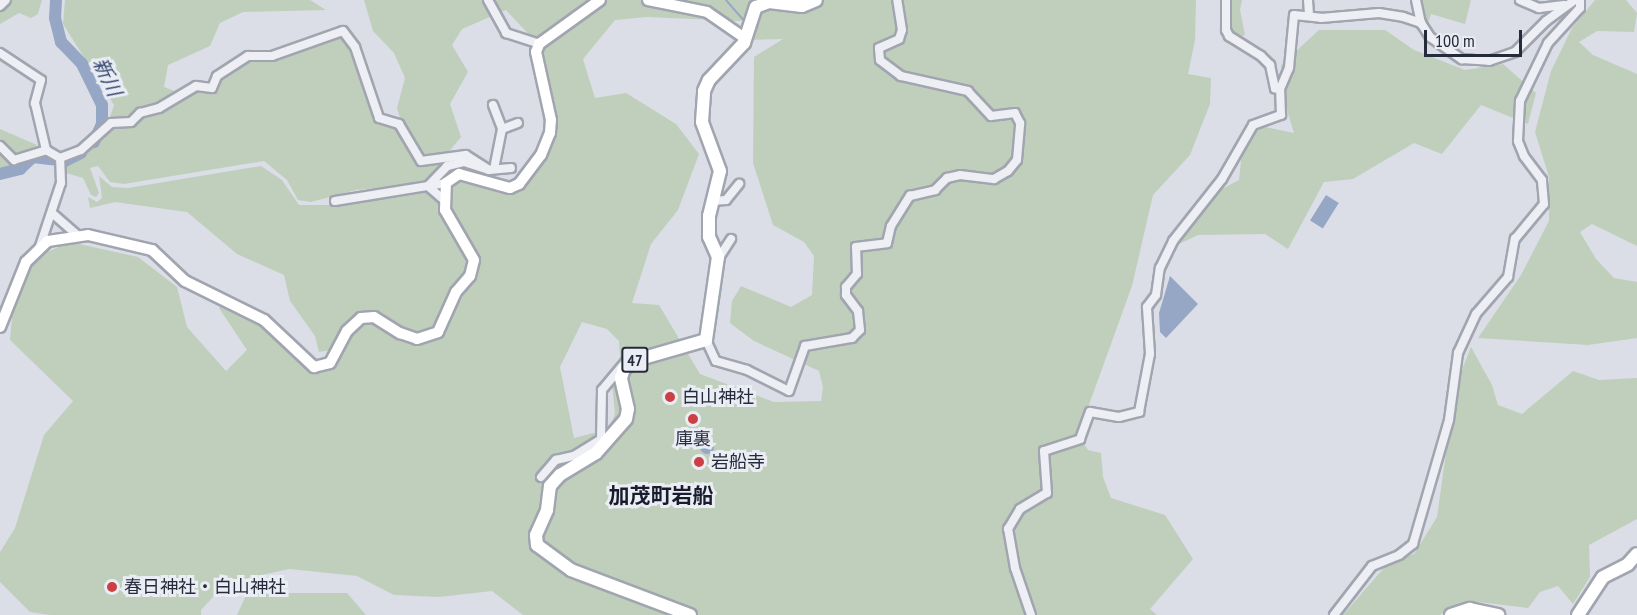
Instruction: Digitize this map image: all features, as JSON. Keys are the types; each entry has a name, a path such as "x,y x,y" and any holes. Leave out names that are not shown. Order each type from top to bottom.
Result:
{"main road":[{"path":"0,327 19,275 39,249 57,238 77,235 152,250 185,281 264,320 304,361 321,367 330,363 347,331 361,318 374,317 400,333 417,339 438,332 456,292 470,276 474,260 451,224 444,201 446,183 452,177 464,175 510,188 519,184 541,155 551,120 535,59 539,44 600,0"},
{"path":"648,0 707,12 746,39"},
{"path":"706,340 718,259 709,237 712,201 720,171 702,122 704,92 746,39 751,16 759,5 802,6 816,0"},
{"name":"47","path":"690,615 595,582 537,545 550,486 560,475 596,453 626,419 628,409 621,378 633,361 706,340"},
{"path":"1578,615 1604,577 1628,564 1637,554"},
{"path":"1451,615 1470,609 1498,615"}],"street":[{"path":"0,6 6,0"},
{"path":"488,0 506,33 539,44"},
{"path":"706,340 716,361 747,370 789,391 805,346 852,338 860,330 858,311 846,295 846,287 858,274 856,247 887,243 891,226 910,195 935,190 947,178 960,175 994,179 1008,171 1017,160 1020,123 1015,113 991,116 968,91 901,76 880,60 879,48 900,39 902,30 897,0"},
{"path":"1226,0 1226,30 1229,36 1261,56 1270,65 1275,88 1280,89"},
{"path":"1308,0 1309,14"},
{"path":"1416,0 1421,23 1430,37 1462,59 1489,61 1515,52 1564,5"},
{"path":"1520,0 1539,8 1564,5 1575,0"},
{"path":"1334,615 1372,566 1399,555 1413,544 1449,420 1458,353 1476,314 1508,277 1515,239 1544,204 1542,180 1524,156 1518,141 1520,101 1548,43 1580,8 1580,0"},
{"path":"1031,615 1015,568 1008,529 1020,509 1047,493 1044,451 1080,439 1090,412 1119,417 1138,412 1150,354 1147,307 1156,295 1160,268 1173,241 1222,179 1253,125 1281,115 1280,89 1288,68 1294,15 1309,14 1321,18 1379,13 1421,23"},
{"path":"60,158 81,150 111,123 131,122 140,113 159,108 196,86 212,88 217,76 248,56 272,56 343,31 355,47 379,118 399,124 414,155 427,161 466,155 492,170"},
{"path":"0,53 41,80 35,103 44,124 46,150"},
{"path":"492,170 502,129 493,105"},
{"path":"502,129 518,123"},
{"path":"0,146 14,160 46,150 60,158"},
{"path":"39,249 52,213 61,169 60,158"},
{"path":"428,186 440,172 464,162 492,170 511,168"},
{"path":"335,201 446,183"},
{"path":"712,201 726,200 739,184"},
{"path":"428,186 444,201"},
{"path":"52,213 77,235"},
{"path":"718,259 731,239"},
{"path":"542,477 556,460 574,456 601,439 602,390 614,371 627,360 633,361"}],"green space":[{"path":"9,0 42,0 38,14 31,18 19,13 0,24 0,8"},
{"path":"65,0 310,0 326,10 243,12 220,23 210,46 168,65 164,87 177,92 160,105 108,123 114,105 63,24"},
{"path":"364,0 594,0 536,42 506,10 462,29 452,45 468,72 450,104 461,137 447,154 421,158 405,134 397,108 405,78 394,53 373,31"},
{"path":"606,0 641,0 656,8 715,20 647,17 615,20 583,59 595,98 626,93 676,124 699,154 678,210 651,244 632,303 659,305 700,374 774,402 821,401 823,387 819,371 754,341 730,323 732,301 741,286 791,307 812,295 814,256 804,242 773,225 753,163 754,57 783,39 749,40 759,13 772,9 808,11 825,0 1196,0 1195,40 1188,74 1211,78 1210,104 1190,155 1153,195 1132,286 1078,435 1041,448 1044,491 1004,532 1016,583 1029,615 523,615 492,591 439,597 394,595 357,576 289,569 226,583 201,610 201,615 50,615 30,612 0,582 0,552 15,528 44,435 73,401 10,340 13,305 30,264 38,256 70,242 138,257 177,287 187,327 226,371 247,350 219,308 223,301 262,323 313,372 332,366 350,333 362,322 373,321 417,343 428,341 441,335 478,270 475,251 449,209 450,186 463,179 510,193 550,145 540,58 542,47","holes":["582,322 607,329 619,341 620,357 612,383 615,414 609,429 574,438 560,367"]},
{"path":"658,0 755,0 741,21 729,21 708,8"},
{"path":"1228,0 1242,0 1240,10 1245,35 1236,38 1229,33"},
{"path":"1416,0 1471,0 1465,24 1431,14 1426,29"},
{"path":"1595,0 1626,0 1637,13 1634,32 1597,31 1579,42 1593,55 1637,74 1637,246 1592,224 1580,232 1596,259 1614,278 1637,282 1637,338 1588,345 1478,338 1521,275 1549,221 1549,177 1535,132 1551,71 1572,28"},
{"path":"1319,30 1385,30 1414,50 1465,70 1503,64 1536,93 1528,124 1481,105 1442,154 1414,143 1353,179 1324,182 1288,249 1265,234 1198,235 1179,244 1190,218 1222,189 1239,180 1243,142 1255,125 1294,133 1286,107 1281,65"},
{"path":"343,33 350,42 378,121 396,126 416,160 425,163 462,160 428,183 356,190 311,202 298,200 287,180 264,161 124,184 110,182 98,166 90,168 99,193 96,197 91,195 83,178 63,172 63,159 110,126 197,88 216,89 219,77 244,58 273,57"},
{"path":"0,129 37,145 18,172 0,168"},
{"path":"261,166 282,180 299,205 331,205 425,189 438,199 442,218 467,262 465,272 435,326 423,332 411,332 377,313 362,311 343,325 331,350 319,352 315,336 290,301 284,275 237,254 187,212 115,202 90,208 88,197 97,202 102,198 99,176 112,187 128,188"},
{"path":"1471,347 1492,385 1498,405 1522,414 1573,371 1599,380 1637,378 1637,519 1589,545 1590,577 1573,604 1558,586 1540,592 1528,608 1479,602 1448,609 1440,615 1343,615 1389,562 1414,554 1437,517 1455,388"},
{"path":"1082,441 1088,450 1101,453 1103,477 1111,498 1165,515 1193,559 1150,609 1157,615 1036,615 1022,581 1011,533 1023,511 1039,504 1050,494 1045,453"},
{"path":"247,593 347,593 366,615 237,615"}],"water":[{"path":"1326,195 1339,203 1323,228 1310,220"},
{"path":"1170,276 1198,304 1166,338 1160,332 1159,313"},
{"path":"704,440 710,440 714,447 710,454 704,454 700,450 700,444"}],"waterway":[{"name":"新川","path":"56,0 55,18 61,42 82,64 102,105 102,124 94,142"},
{"path":"726,0 744,21"},
{"name":"新川","path":"0,174 20,169 33,157 65,161 81,153"}],"place":[{"name":"白山神社","path":"670,397"},
{"name":"庫裏","path":"693,419"},
{"name":"岩船寺","path":"699,462"},
{"name":"春日神社・白山神社","path":"112,587"}],"district":[{"name":"加茂町岩船","path":"661,496"}]}
